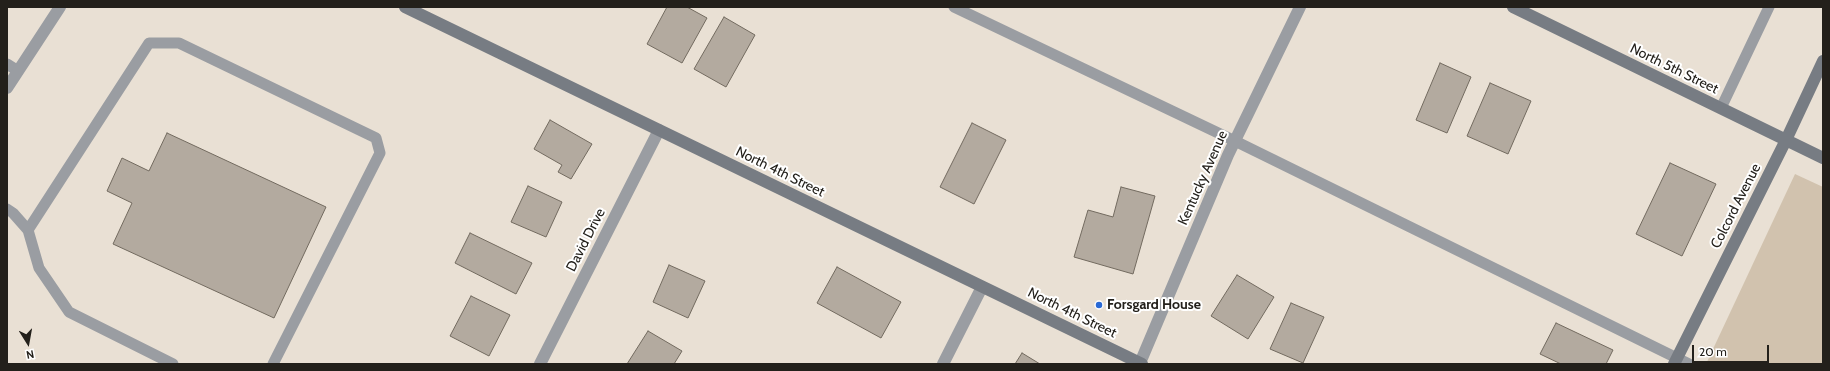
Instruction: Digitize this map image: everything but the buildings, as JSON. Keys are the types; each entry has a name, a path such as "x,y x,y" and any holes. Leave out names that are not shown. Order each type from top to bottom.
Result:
{"main road":[{"name":"North 4th Street","path":"405,7 1141,363"},
{"name":"North 5th Street","path":"1513,7 1823,158"},
{"name":"Colcord Avenue","path":"1675,361 1786,140 1823,61"}],"street":[{"path":"7,88 60,7"},
{"name":"Kentucky Avenue","path":"1141,363 1235,141 1300,7"},
{"name":"David Drive","path":"540,364 659,130"},
{"path":"943,364 982,287"}],"lane":[{"path":"954,7 1235,141 1675,361 1689,364"},
{"path":"1721,108 1769,7"},
{"path":"28,230 149,43 179,42 376,138 380,153 273,364"},
{"path":"7,64 18,71"},
{"path":"7,209 13,213 28,230 39,268 69,312 173,364"}],"shaded area":[{"path":"1795,174 1823,187 1823,364 1706,364"}],"place":[{"name":"Forsgard House","path":"1099,305"}]}
